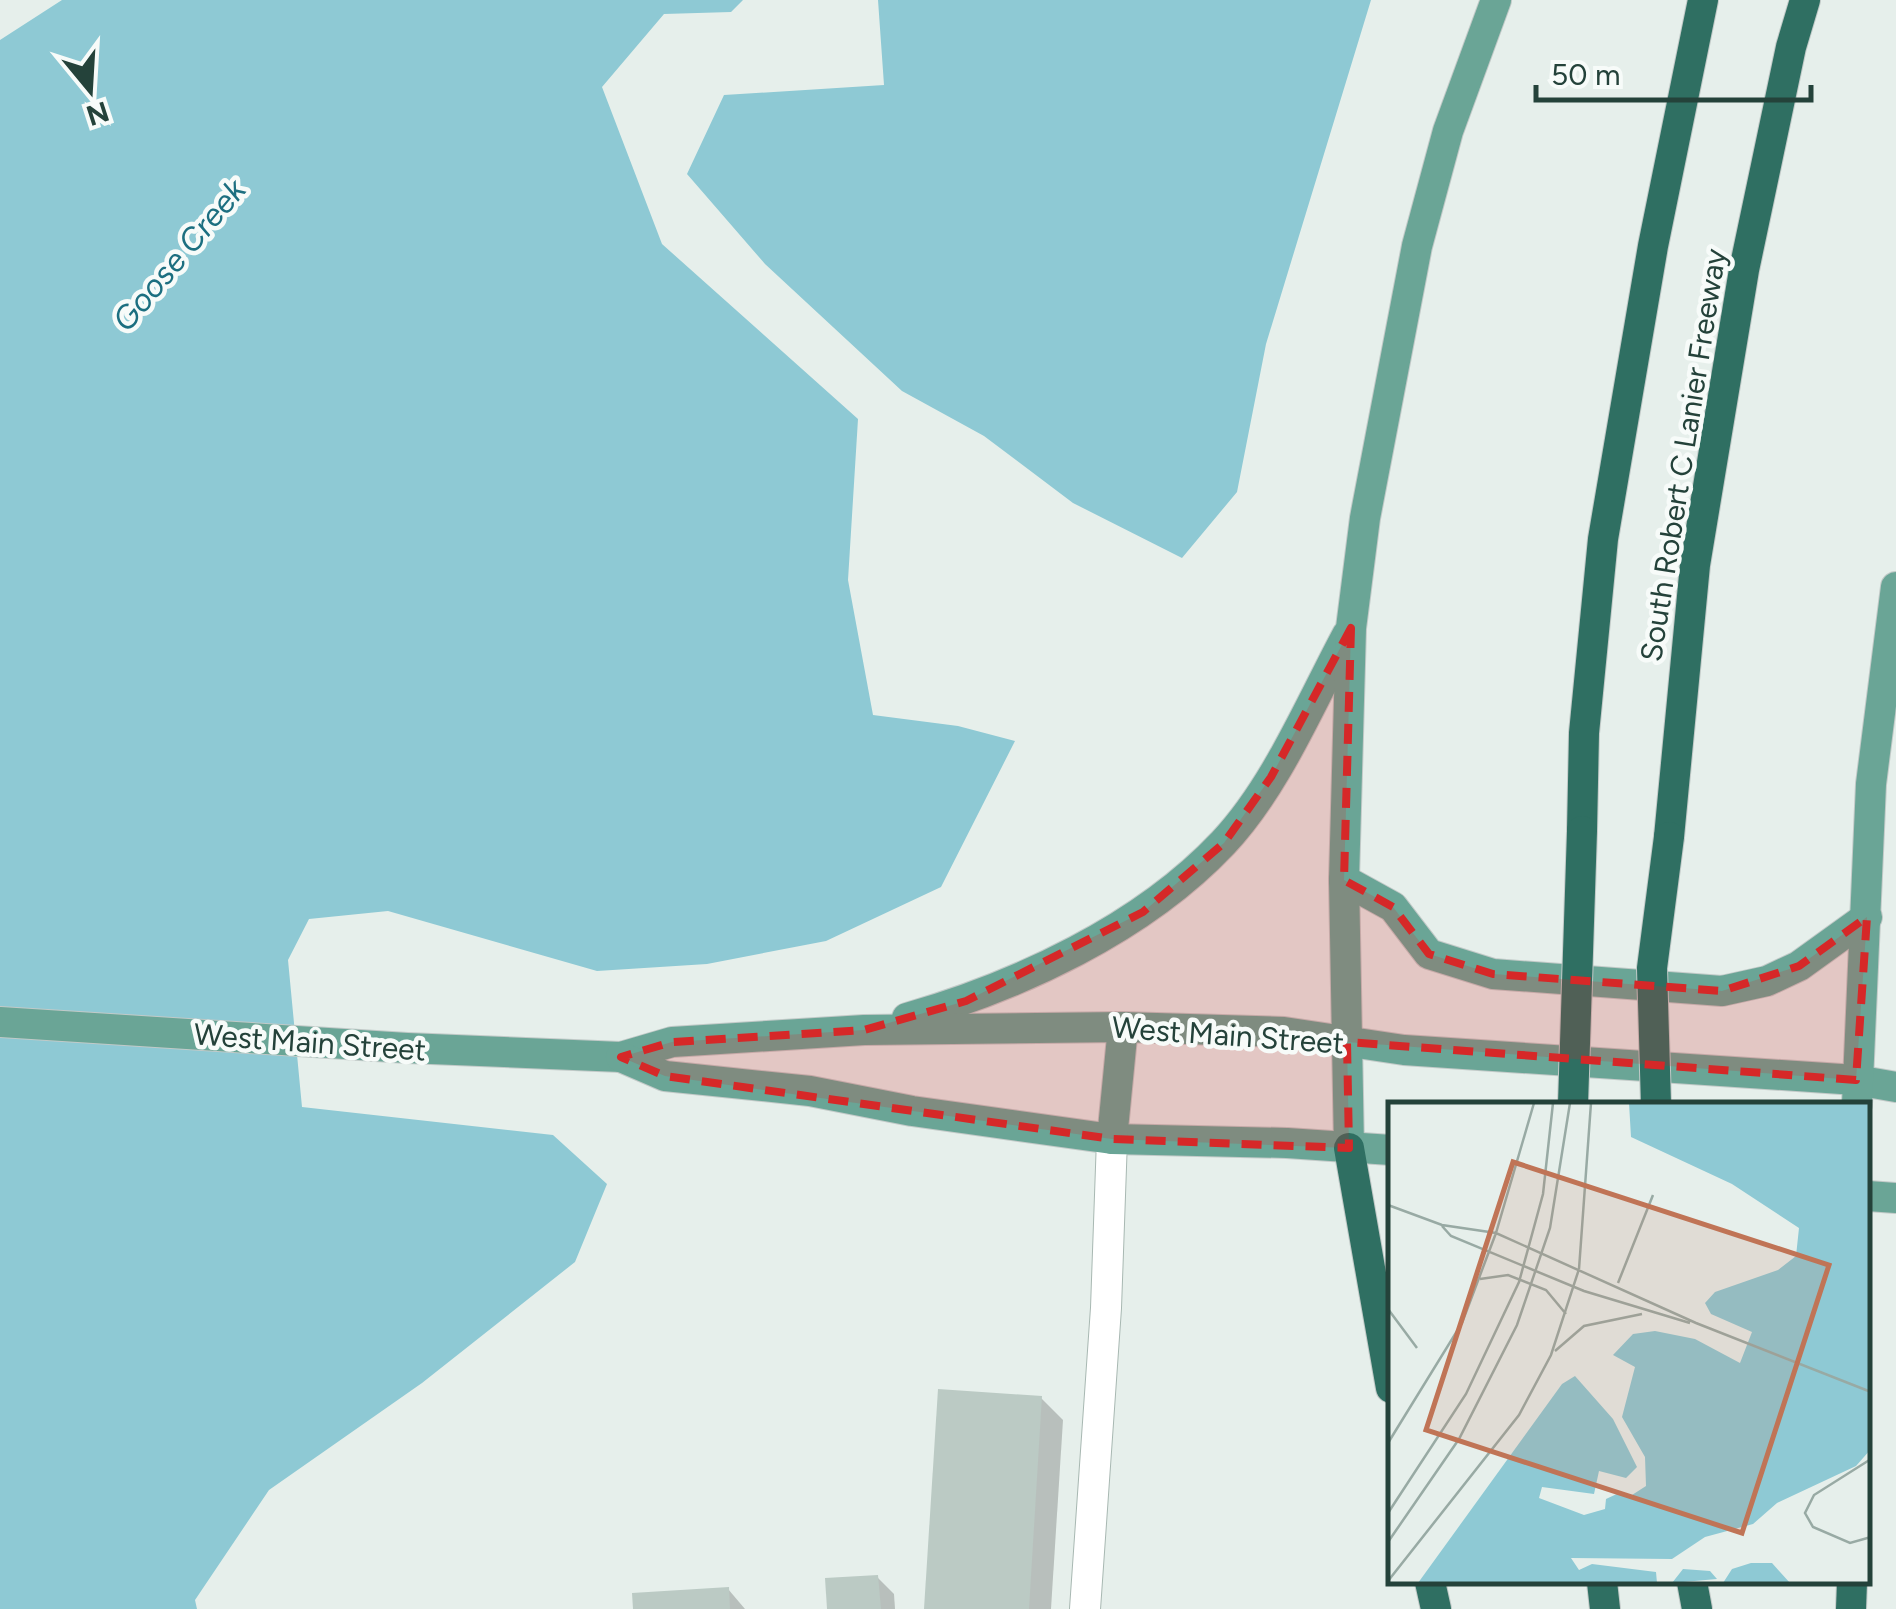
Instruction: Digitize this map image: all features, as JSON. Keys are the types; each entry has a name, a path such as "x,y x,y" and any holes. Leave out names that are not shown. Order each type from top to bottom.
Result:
{"highway":[{"name":"South Robert C Lanier Freeway","path":"1572,1102 1584,733 1603,538 1652,246 1703,0"},
{"name":"South Robert C Lanier Freeway","path":"1656,1102 1652,968 1695,565 1744,270 1791,46 1805,0"},
{"path":"1349,1148 1388,1371"},
{"path":"1430,1584 1436,1609"},
{"path":"1602,1584 1605,1609"},
{"path":"1692,1584 1697,1609"}],"main road":[{"path":"1349,1148 1344,880 1351,628 1365,518 1417,246 1448,131 1496,0"},
{"path":"1857,1092 1870,784 1896,587"},
{"path":"864,1030 966,1001 1027,975 1142,912 1224,843 1271,777 1351,628"},
{"path":"1344,880 1393,907 1429,954 1493,974 1722,991 1766,981 1799,966 1866,917"},
{"name":"West Main Street","path":"0,1022 407,1048 621,1057 672,1042 864,1030 1124,1027 1284,1032 1424,1051 1857,1092 1896,1088"},
{"path":"1112,1139 1124,1027"},
{"name":"West Main Street","path":"621,1057 664,1076 810,1090 912,1111 1112,1139 1287,1142 1388,1150"},
{"path":"1871,1196 1896,1198"}],"lane":[{"path":"1084,1609 1106,1308 1112,1139"}],"highlighted area":[{"path":"1351,628 1344,880 1393,907 1429,954 1493,974 1722,991 1799,966 1867,917 1856,1080 1347,1042 1349,1148 1112,1139 665,1076 621,1057 672,1042 864,1030 966,1001 1143,912 1224,843 1271,777"}],"water":[{"name":"Goose Creek","path":"62,0 743,0 731,12 664,14 602,87 662,244 858,419 848,580 873,715 958,726 1015,741 941,887 826,941 707,964 597,971 388,911 309,919 288,960 302,1107 553,1135 607,1184 575,1262 422,1383 269,1490 195,1600 197,1609 0,1609 0,40"},
{"path":"878,0 1371,0 1266,344 1237,492 1182,558 1073,503 984,436 902,391 765,264 687,174 724,95 884,85"}],"building":[{"path":"938,1389 1042,1396 1029,1609 924,1609"},
{"path":"878,1575 881,1609 827,1609 825,1578"},
{"path":"729,1587 730,1609 633,1609 632,1593"}]}
